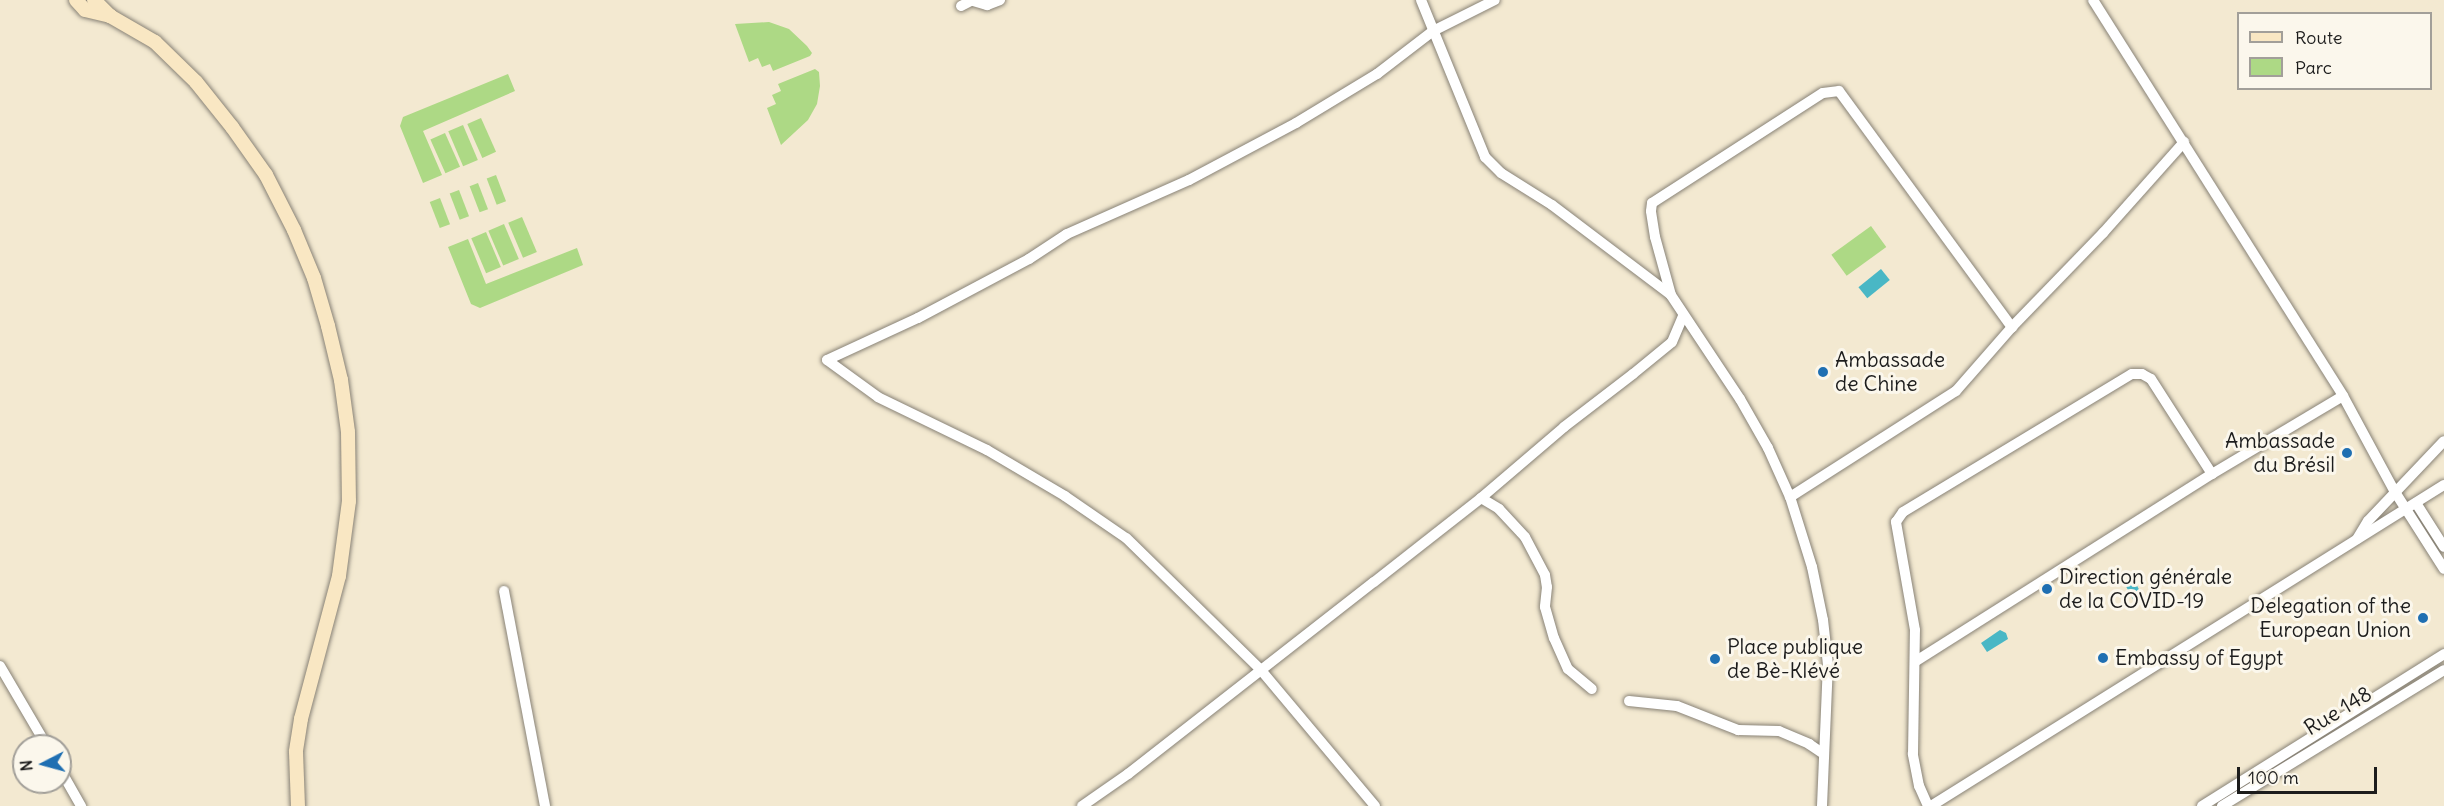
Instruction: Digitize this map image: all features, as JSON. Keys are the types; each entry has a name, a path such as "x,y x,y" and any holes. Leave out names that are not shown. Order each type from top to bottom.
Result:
{"main road":[{"path":"76,0 85,10 110,16"},
{"path":"94,0 110,16 155,42 196,82 266,175 304,252 328,326 341,380 348,432 349,501 339,576 301,719 296,753 298,806"}],"street":[{"path":"961,6 973,0 987,4 1000,0"},
{"path":"1421,0 1485,157 1501,174 1552,205 1671,295"},
{"path":"1375,806 1260,669 1126,538 1065,496 987,450 878,397 827,360 918,318 1029,259 1068,234 1189,180 1296,123 1377,74 1433,31 1496,0"},
{"path":"2093,0 2343,396 2395,492 2444,569"},
{"path":"1822,806 1828,665 1823,620 1812,567 1790,497 1768,448 1740,399 1671,295 1655,237 1652,203 1823,93 1835,90 1844,94 2012,327"},
{"path":"1790,497 1956,391 2012,327 2103,233 2184,142"},
{"path":"1082,806 1128,774 1481,498 1564,427 1672,342 1683,316"},
{"path":"2212,474 2151,379 2142,374 2132,374 1903,512 1896,522 1910,591 1916,661 1913,754 1919,786 1930,806 2355,542 2444,484"},
{"path":"1916,661 2212,474 2343,396"},
{"path":"2355,542 2368,521 2444,441"},
{"path":"1481,498 1499,509 1525,537 1545,575 1547,587 1545,607 1554,638 1568,669 1592,689"},
{"path":"2416,503 2444,547"},
{"path":"504,591 545,806"},
{"path":"2202,806 2297,752 2444,654"},
{"path":"0,666 39,734"},
{"name":"Rue 148","path":"2222,806 2297,752 2444,670"},
{"path":"1629,701 1677,706 1738,730 1779,730 1824,754"},
{"path":"72,790 81,806"}],"green space":[{"path":"769,22 789,29 807,46 812,53 810,56 773,71 770,64 762,67 758,58 749,62 735,24"},
{"path":"815,69 819,72 820,86 817,104 808,120 781,145 767,108 776,104 772,95 781,91 778,84"},
{"path":"508,74 515,91 423,131 442,175 423,183 400,126 403,117"},
{"path":"481,118 496,152 482,158 467,124"},
{"path":"463,125 478,160 463,166 448,131"},
{"path":"445,133 460,167 445,173 430,140"},
{"path":"496,175 506,201 497,205 487,179"},
{"path":"478,183 488,209 480,212 470,186"},
{"path":"459,190 469,216 460,220 450,194"},
{"path":"440,198 450,224 440,228 430,202"},
{"path":"522,217 537,252 523,258 508,223"},
{"path":"504,224 519,259 503,266 488,231"},
{"path":"1871,226 1886,247 1847,276 1831,255"},
{"path":"486,232 501,267 486,273 471,238"},
{"path":"468,239 486,284 577,248 583,265 480,308 471,304 448,247"}],"water":[{"path":"1881,269 1890,280 1867,298 1858,287"},
{"path":"2134,580 2144,599 2135,603 2125,585"},
{"path":"2000,630 2006,633 2008,639 1987,652 1981,643"}],"place":[{"name":"Ambassade de Chine","path":"1823,372"},
{"name":"Ambassade du Brésil","path":"2347,453"},
{"name":"Direction générale de la COVID-19","path":"2047,589"},
{"name":"Delegation of the European Union","path":"2423,618"},
{"name":"Embassy of Egypt","path":"2103,658"},
{"name":"Place publique de Bè-Klévé","path":"1715,659"}]}
